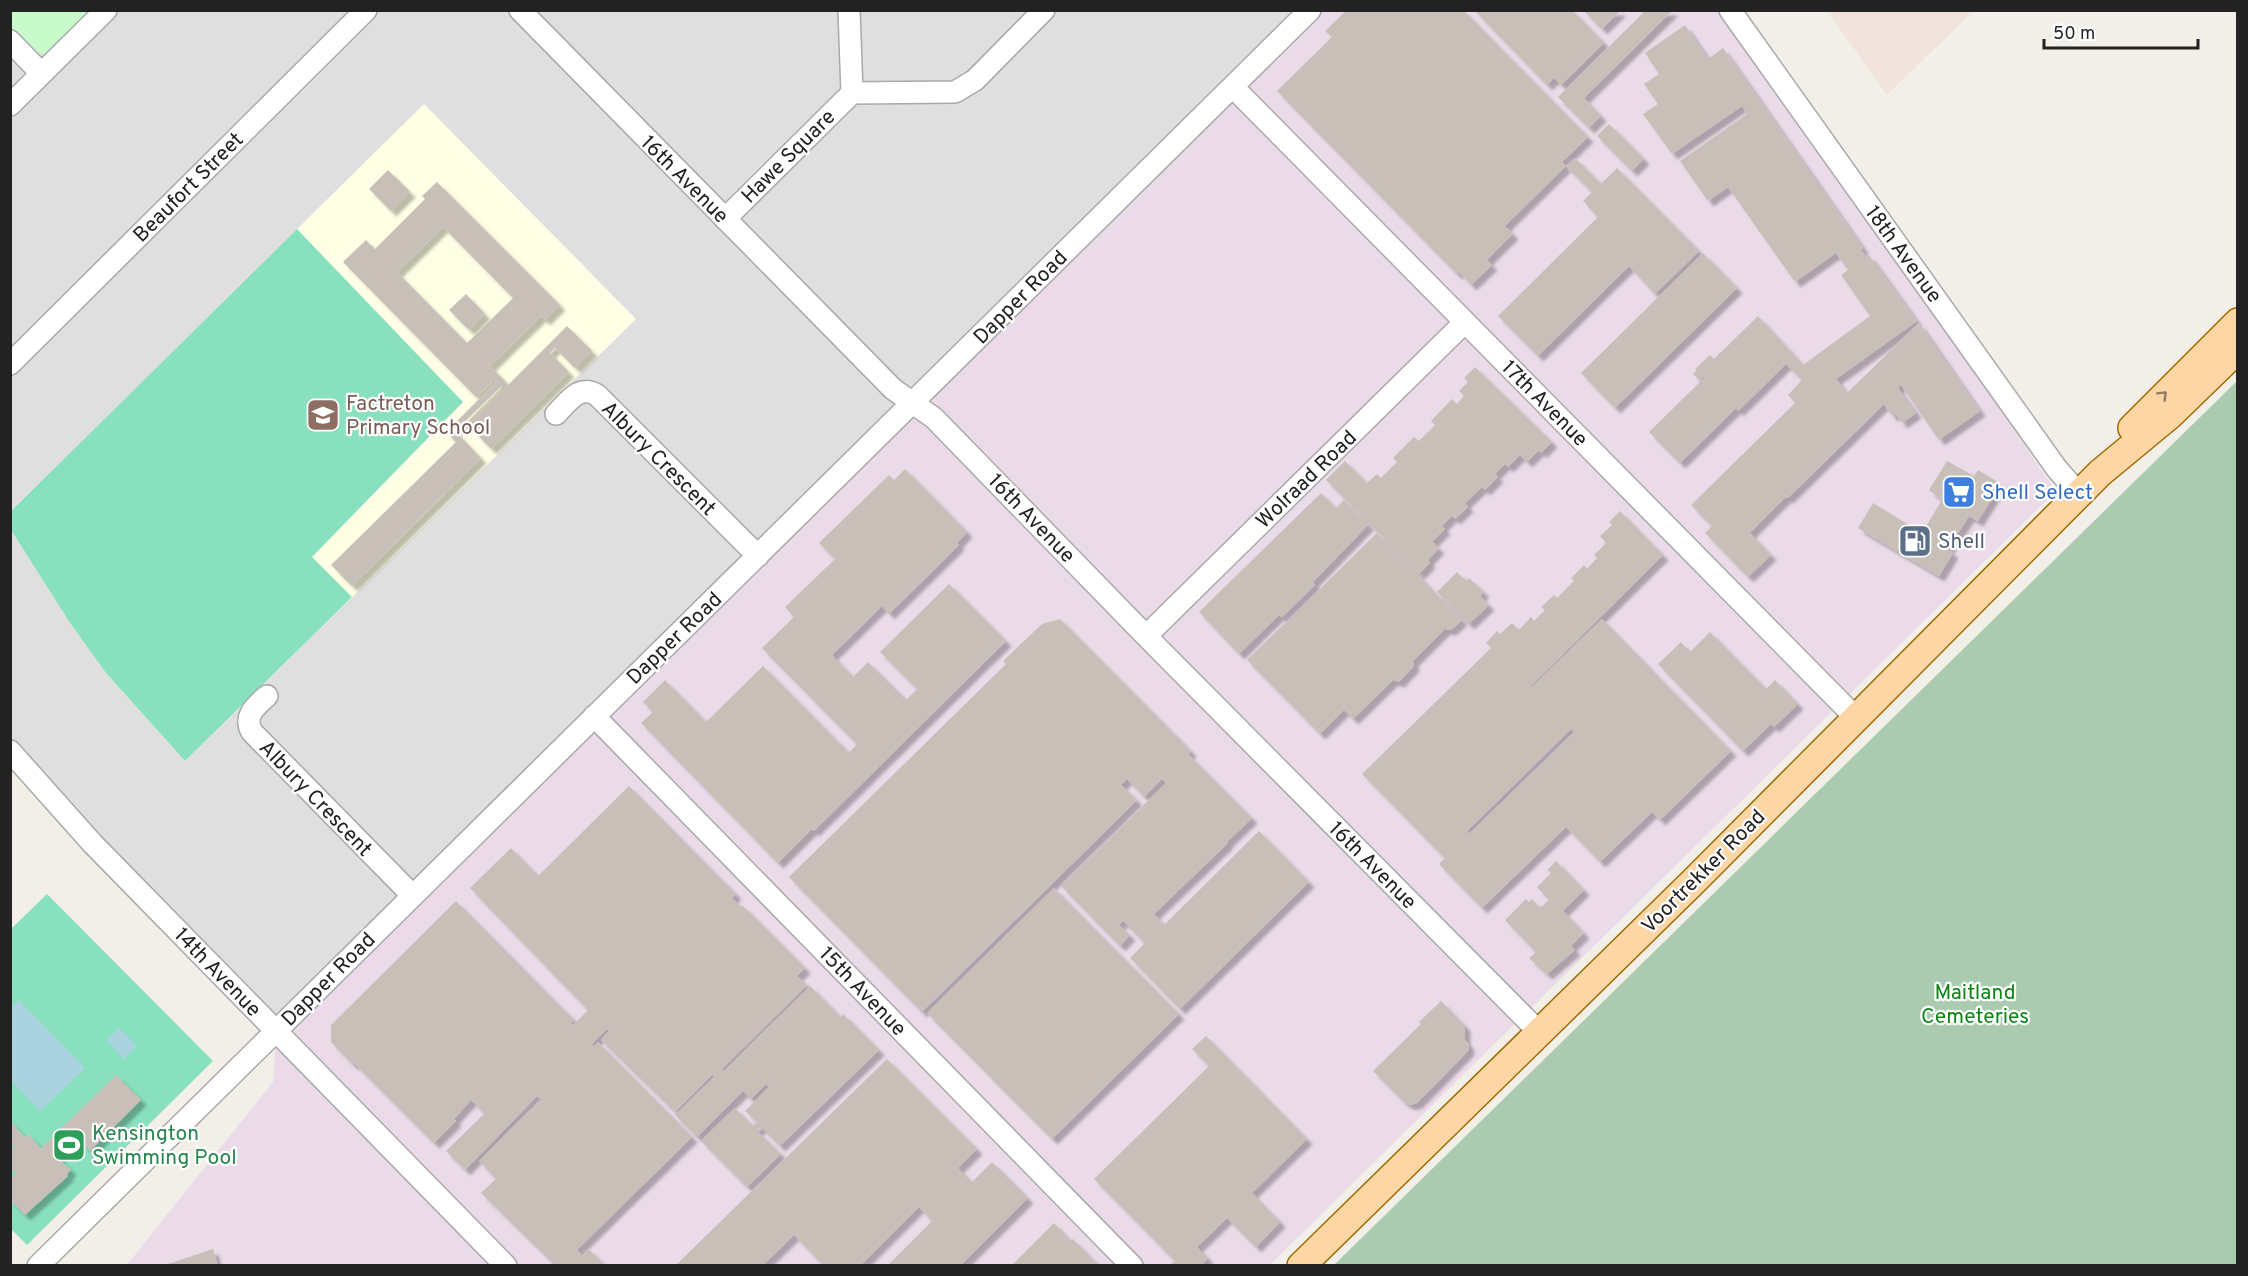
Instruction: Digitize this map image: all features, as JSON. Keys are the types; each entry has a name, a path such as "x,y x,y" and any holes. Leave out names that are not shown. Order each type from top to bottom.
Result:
{"main road":[{"name":"Voortrekker Road","path":"2100,473 2124,436 2238,322"},
{"name":"Voortrekker Road","path":"1301,1266 1857,719 2100,473 2170,415 2238,349"}],"street":[{"path":"10,105 106,10"},
{"name":"Beaufort Street","path":"10,364 366,10"},
{"name":"16th Avenue","path":"520,10 893,389 934,418 1146,636 1539,1032"},
{"name":"Hawe Square","path":"849,10 852,93"},
{"name":"Hawe Square","path":"725,219 852,93 955,92 975,80 1044,10"},
{"name":"Dapper Road","path":"38,1266 1310,10"},
{"name":"18th Avenue","path":"1730,10 2057,469 2080,495"},
{"path":"10,41 42,73"},
{"name":"17th Avenue","path":"1233,87 1857,719"},
{"name":"Wolraad Road","path":"1146,636 1466,322"},
{"name":"Albury Crescent","path":"556,414 581,391 597,394 758,556"},
{"name":"Albury Crescent","path":"267,696 252,710 248,718 248,725 252,732 412,896"},
{"name":"15th Avenue","path":"594,716 1132,1266"},
{"name":"14th Avenue","path":"10,751 45,793 92,843 506,1266"}],"shaded area":[{"path":"10,11 1310,11 276,1031 11,751"},
{"path":"1310,11 1725,11 2056,491 1270,1265 126,1266 273,1082 276,1031"},
{"path":"1827,11 1973,11 1887,95"},
{"name":"Factreton Primary School","path":"424,104 636,319 185,761 106,673 70,623 11,530 11,511"}],"green space":[{"path":"10,11 96,11 51,53 45,54 29,48 11,32"},
{"name":"Factreton Primary School","path":"297,229 463,402 312,557 352,597 185,761 106,673 70,623 11,530 11,511"},
{"name":"Maitland Cemeteries","path":"2237,381 2237,1265 1334,1265"},
{"name":"Kensington Swimming Pool","path":"47,894 213,1061 27,1245 11,1229 11,929"}],"water":[{"path":"19,1000 85,1068 40,1111 11,1081 11,1008"},
{"path":"119,1028 137,1046 124,1059 106,1040"}],"building":[{"path":"1347,10 1463,10 1588,137 1562,162 1566,166 1505,226 1513,234 1487,260 1492,265 1471,285 1459,272 1457,274 1277,91 1332,37 1325,31"},
{"path":"1474,10 1572,10 1604,43 1561,85 1554,78 1547,85"},
{"path":"1583,10 1621,10 1602,29"},
{"path":"1646,10 1673,10 1584,98 1601,116 1589,128 1558,97"},
{"path":"1685,25 1708,59 1723,48 1863,248 1861,250 1866,257 1869,255 1917,321 1836,379 1847,393 1919,323 1980,411 1939,440 1901,385 1898,388 1916,413 1902,423 1896,414 1892,416 1884,404 1788,498 1786,497 1750,533 1771,555 1748,577 1705,533 1712,526 1691,505 1795,403 1788,395 1802,380 1786,364 1738,411 1736,408 1680,463 1649,432 1705,377 1699,380 1693,374 1697,370 1695,369 1710,355 1714,359 1758,316 1803,365 1870,316 1841,275 1848,270 1836,253 1795,282 1728,187 1708,201 1680,161 1747,114 1742,106 1672,154 1643,114 1658,104 1644,84 1659,74 1645,53"},
{"path":"1609,124 1644,159 1632,171 1597,136"},
{"path":"1575,158 1601,184 1617,168 1699,251 1655,294 1629,266 1538,356 1498,316 1598,217 1583,201 1592,192 1566,166"},
{"path":"388,170 410,192 391,211 369,189"},
{"path":"437,182 560,305 545,320 541,316 490,366 506,382 455,431 481,458 352,586 331,565 456,442 446,432 496,382 494,380 476,397 343,262 366,240 375,249 425,199 422,196","holes":["443,227 513,298 467,343 397,272"]},
{"path":"1703,253 1737,288 1615,408 1581,373"},
{"path":"466,294 485,314 469,330 449,310"},
{"path":"567,326 592,351 575,368 555,348 550,353 569,372 491,449 468,425"},
{"path":"1475,367 1552,442 1541,453 1539,450 1527,462 1520,455 1508,467 1505,464 1495,474 1498,477 1485,490 1482,487 1465,503 1468,507 1455,519 1452,516 1442,526 1445,529 1432,542 1439,548 1428,560 1430,563 1419,574 1326,480 1345,461 1367,483 1377,474 1381,478 1397,462 1393,458 1414,437 1419,441 1435,425 1431,421 1452,399 1457,404 1464,396 1459,391 1468,382 1464,378"},
{"path":"1947,461 1974,476 1978,470 2001,484 1978,521 1969,516 1948,549 1953,553 1939,576 1858,528 1873,503 1922,533 1942,500 1929,490"},
{"path":"905,469 967,532 957,543 959,545 889,614 882,606 832,655 853,677 868,662 906,700 917,689 880,652 949,584 1006,641 814,831 812,829 778,863 641,723 653,712 643,702 665,680 706,722 763,666 849,753 857,744 762,648 794,617 785,607 835,559 819,543 889,475 894,480"},
{"path":"1321,493 1336,508 1344,500 1368,525 1313,582 1315,585 1282,617 1279,615 1239,654 1199,612"},
{"path":"1620,511 1663,555 1530,687 1602,619 1731,751 1660,820 1652,812 1600,862 1566,827 1482,908 1439,864 1445,858 1362,774 1491,648 1486,643 1497,631 1500,634 1512,623 1519,630 1531,617 1534,621 1545,610 1541,607 1554,595 1557,598 1574,581 1571,578 1584,565 1587,569 1597,558 1594,555 1606,543 1600,536 1612,525 1609,522","holes":["1571,729 1574,732 1469,834 1467,831"]},
{"path":"1377,533 1462,620 1451,630 1445,629 1413,661 1414,666 1399,682 1393,680 1353,719 1344,710 1320,734 1247,660"},
{"path":"1457,572 1466,581 1469,578 1484,592 1480,596 1489,605 1469,624 1437,592"},
{"path":"1060,619 1191,751 1188,754 1252,818 1154,914 1164,925 1259,831 1309,882 1180,1009 1130,958 1145,943 1123,921 1119,925 1130,935 1120,946 1061,886 1166,783 1162,779 1144,797 1127,779 1121,785 1137,800 922,1012 789,877 1006,664 1003,661 1042,624"},
{"path":"1710,632 1766,689 1775,680 1798,704 1774,727 1771,724 1743,751 1658,664 1681,642 1690,652"},
{"path":"629,786 736,894 732,898 741,907 743,906 805,968 797,976 807,985 722,1069 724,1071 810,986 841,1017 843,1014 879,1050 780,1146 761,1127 757,1131 781,1154 747,1187 701,1141 735,1108 753,1126 757,1122 745,1111 769,1087 766,1084 751,1099 743,1091 697,1137 675,1115 714,1077 712,1075 675,1112 601,1040 609,1031 607,1029 592,1044 594,1047 598,1042 692,1137 577,1250 583,1256 589,1249 605,1266 556,1266 481,1193 496,1179 479,1161 541,1099 537,1096 465,1170 446,1151 485,1113 471,1100 454,1119 456,1121 434,1143 331,1042 331,1025 456,901 574,1020 571,1023 573,1025 588,1010 470,888 511,848 538,876"},
{"path":"1556,861 1584,890 1563,911 1584,933 1571,946 1575,950 1547,974 1529,958 1536,952 1505,920 1526,899 1529,902 1532,899 1540,908 1549,900 1537,887 1551,873 1547,870"},
{"path":"1054,888 1179,1014 1052,1139 927,1013"},
{"path":"1441,1001 1465,1026 1465,1040 1469,1050 1417,1103 1410,1105 1373,1071"},
{"path":"1206,1036 1307,1139 1252,1193 1280,1222 1256,1247 1227,1218 1197,1247 1208,1258 1201,1266 1173,1266 1171,1264 1175,1261 1094,1179 1209,1066 1192,1049"},
{"path":"887,1059 977,1149 958,1168 972,1182 992,1162 1028,1198 960,1266 887,1266 932,1221 919,1207 860,1266 824,1266 794,1235 762,1266 675,1266"},
{"path":"116,1075 141,1100 90,1151 78,1138 58,1158 71,1170 68,1176 25,1215 10,1200 10,1179 16,1173 10,1168 10,1151 15,1147 10,1143 10,1121 25,1137 28,1134 41,1148"},
{"path":"1054,1223 1071,1241 1073,1239 1099,1266 1011,1266"},
{"path":"213,1249 218,1266 165,1266 165,1265"}],"place":[{"name":"Factreton Primary School","path":"323,415"},
{"name":"Shell Select","path":"1959,492"},
{"name":"Shell","path":"1915,541"},
{"name":"Kensington Swimming Pool","path":"69,1145"}]}
